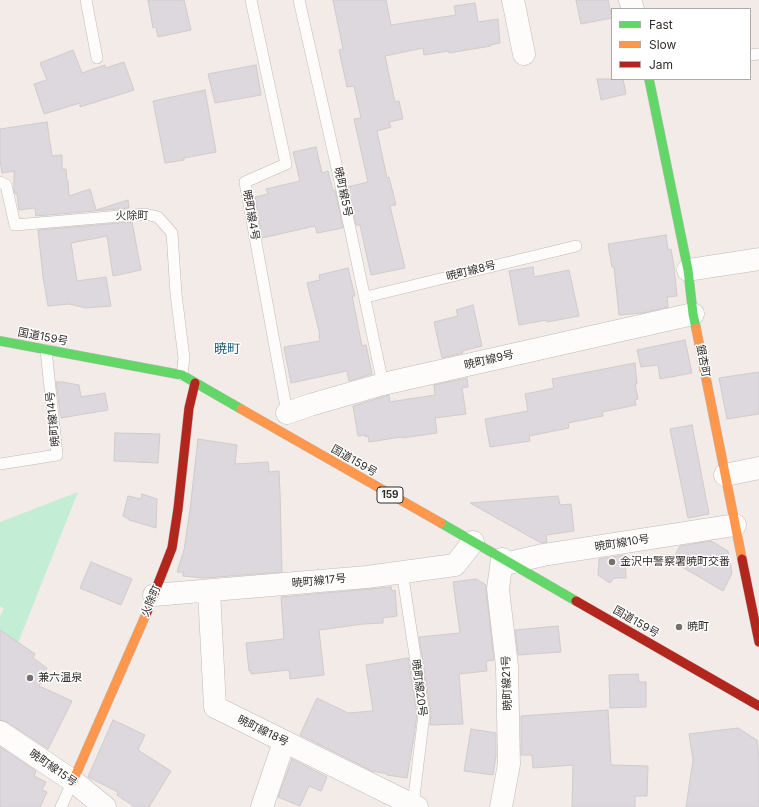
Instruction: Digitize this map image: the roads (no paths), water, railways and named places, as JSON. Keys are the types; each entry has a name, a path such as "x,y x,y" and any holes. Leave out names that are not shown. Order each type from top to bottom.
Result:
{"main road":[{"name":"銀杏町","path":"649,80 688,270 693,314 759,642"},
{"name":"国道159号","path":"0,342 182,376 284,423 505,561 757,700"},
{"name":"火除町","path":"73,781 154,594 172,548 190,408 195,383"}],"street":[{"path":"513,0 524,54"},
{"path":"688,270 759,259"},
{"name":"暁町線9号","path":"284,423 310,405 383,384 693,314"},
{"path":"725,475 759,468"},
{"name":"暁町線10号","path":"505,561 736,525"},
{"name":"暁町線17号","path":"154,594 209,591 367,576 455,565 473,542"},
{"name":"暁町線21号","path":"501,807 509,764 507,666 498,589 505,561"},
{"name":"暁町線18号","path":"209,591 215,707 415,806"},
{"name":"暁町線15号","path":"0,732 73,781 105,807"},
{"path":"262,807 284,742"}],"lane":[{"path":"86,0 98,58"},
{"name":"暁町線4号","path":"251,0 286,164 246,182 284,423"},
{"name":"暁町線5号","path":"299,0 340,177 383,384"},
{"name":"火除町","path":"0,182 6,185 14,225 145,214 158,217 172,233 176,294 184,358 182,376"},
{"name":"暁町線8号","path":"366,297 576,246"},
{"name":"暁町線14号","path":"0,464 57,455 46,350"},
{"name":"暁町線20号","path":"402,572 424,714 415,806"},
{"name":"火除町","path":"61,807 73,781"}],"place":[{"name":"金沢中警察署暁町交番","path":"612,562"},
{"name":"暁町","path":"679,627"},
{"name":"兼六温泉","path":"30,678"}],"district":[{"name":"暁町","path":"227,349"}]}
